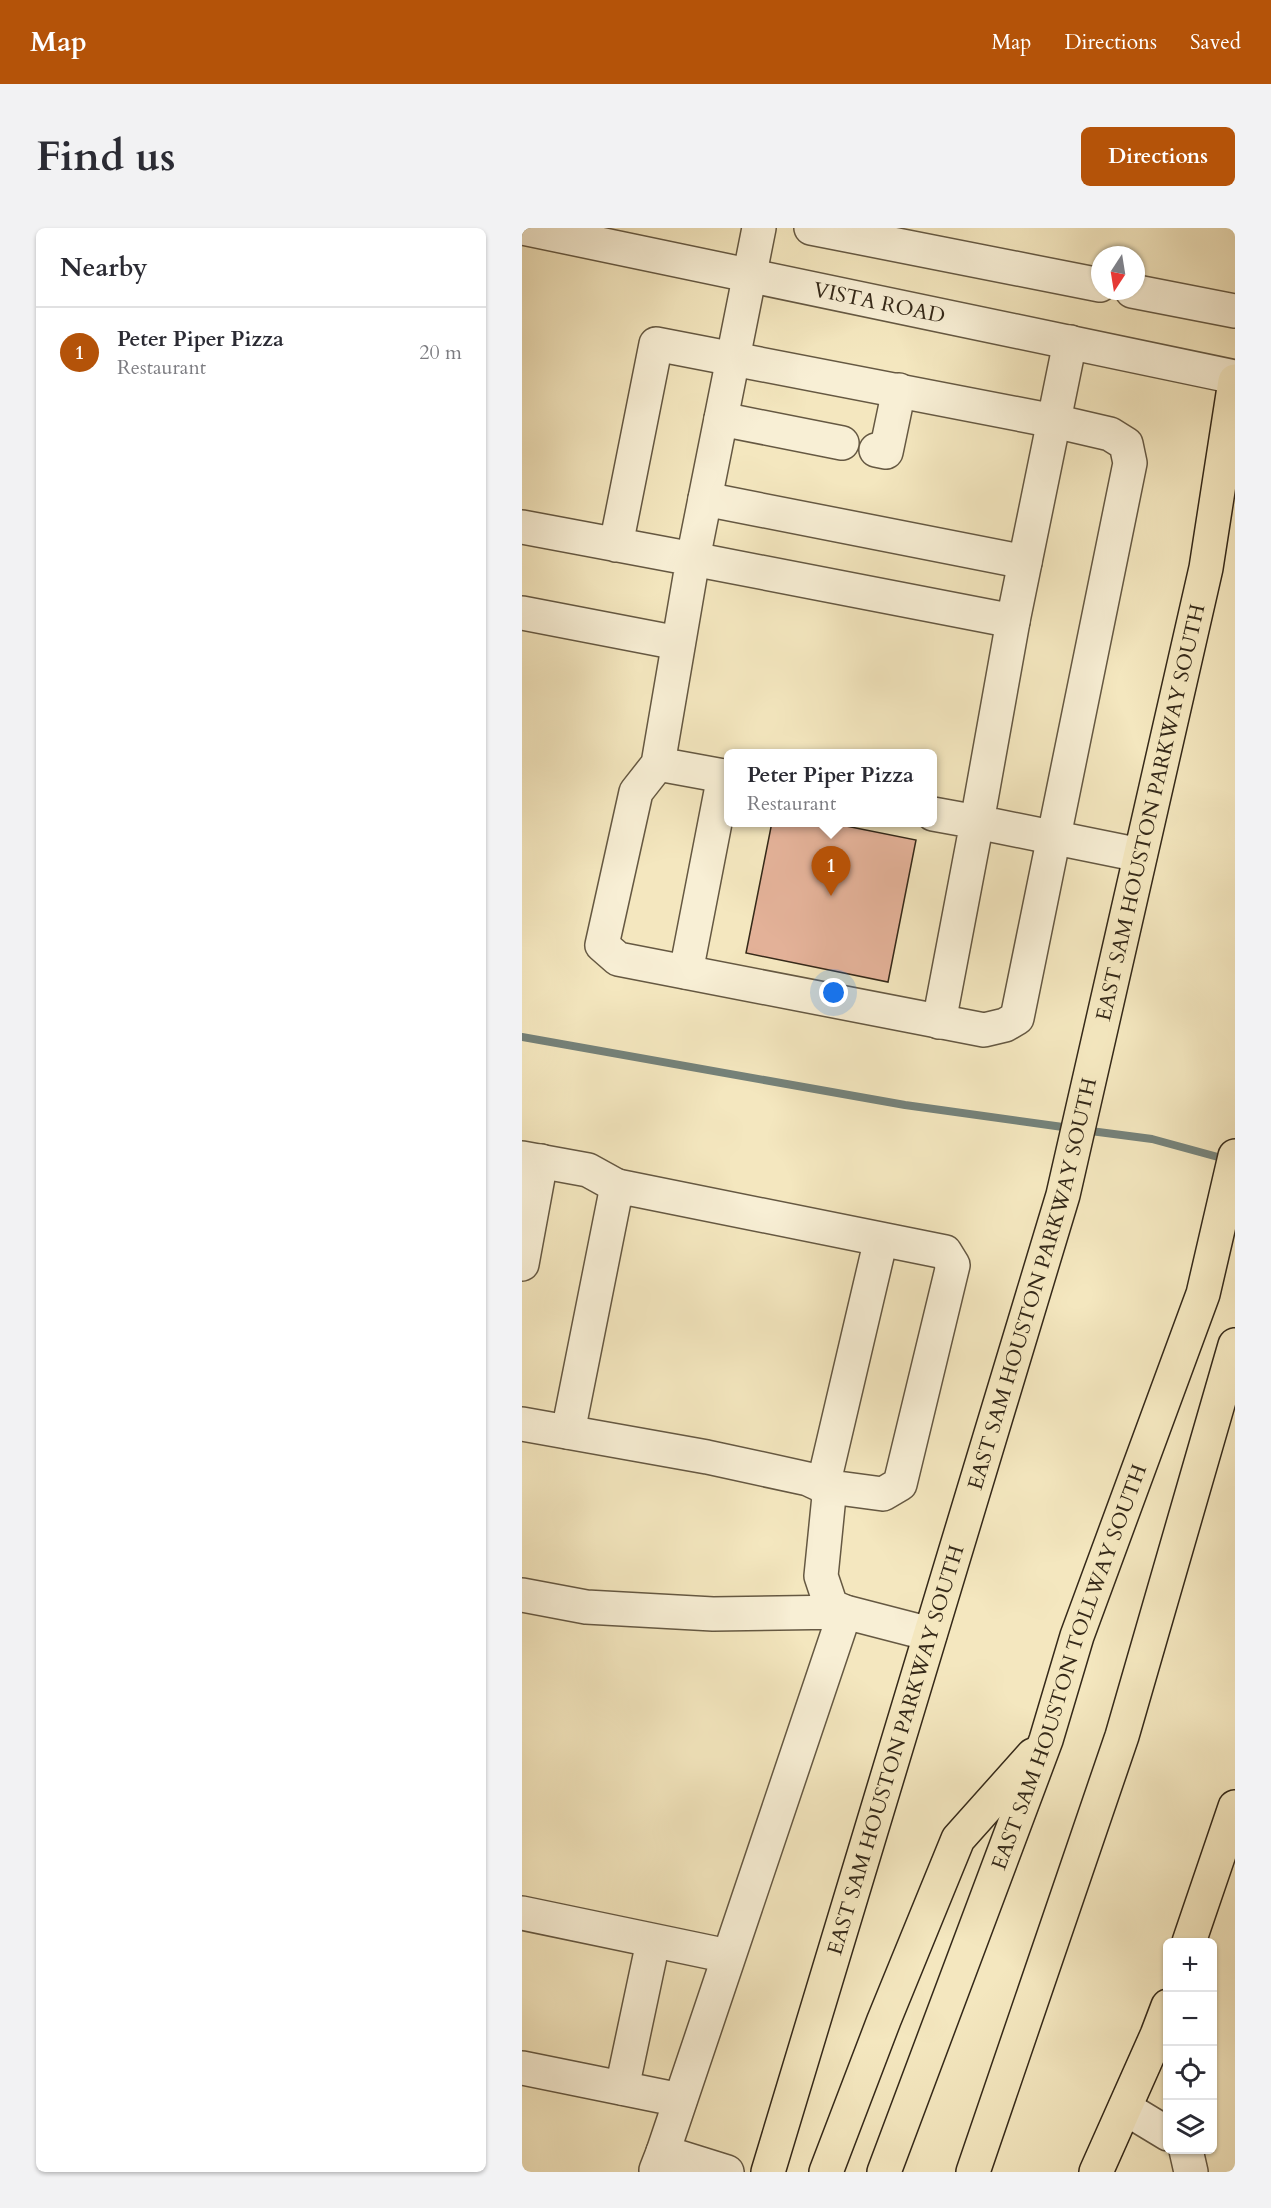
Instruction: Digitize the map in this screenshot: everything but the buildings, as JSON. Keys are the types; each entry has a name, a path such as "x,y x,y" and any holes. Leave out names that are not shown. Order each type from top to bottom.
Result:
{"main road":[{"name":"EAST SAM HOUSTON PARKWAY SOUTH","path":"768,2172 1063,1195 1206,568 1235,379"},
{"path":"1206,568 1235,524"},
{"name":"EAST SAM HOUSTON TOLLWAY SOUTH","path":"884,2172 1046,1740 1077,1636 1203,1294 1235,1156"},
{"path":"973,2172 1122,1736 1235,1345"},
{"path":"826,2172 884,2020 958,1839 1046,1740"},
{"path":"1190,1938 1235,1807"},
{"path":"989,2172 1047,1952"},
{"path":"1096,2172 1158,2036 1163,2019"}],"street":[{"name":"VISTA ROAD","path":"523,228 1070,342 1235,379"},
{"path":"616,545 656,344 734,357 1053,421 1110,434 1126,444 1130,463 1017,1018 1005,1025 984,1030 618,959 602,945 636,792 658,764 693,559 734,357 759,228"},
{"path":"811,228 1091,283"},
{"path":"1145,294 1235,311"},
{"path":"939,1022 1013,621 1070,342"},
{"path":"876,450 885,452 899,390"},
{"path":"721,419 842,443"},
{"path":"705,499 1025,562"},
{"path":"522,527 1013,621"},
{"path":"522,613 678,643"},
{"path":"658,764 724,776"},
{"path":"686,972 724,791"},
{"path":"937,815 1140,855"},
{"path":"522,1264 532,1159 588,1170 617,1186 945,1252 953,1265 900,1484 883,1494 823,1486 808,1479 707,1456 522,1424"},
{"path":"568,1432 617,1186"},
{"path":"881,1239 823,1486 829,1496 822,1576 831,1606 845,1612 930,1634"},
{"path":"522,1595 586,1608 713,1614 845,1612"},
{"path":"727,2172 659,2162 845,1612"},
{"path":"522,1913 728,1956"},
{"path":"622,2088 653,1942"},
{"path":"522,2068 680,2100"},
{"path":"1125,2108 1163,2132"},
{"path":"1187,2154 1191,2172"}],"waterway":[{"path":"522,1037 905,1105 1070,1128"},
{"path":"1083,1130 1152,1139 1229,1160"}],"place":[{"name":"Peter Piper Pizza","path":"831,896"}]}
